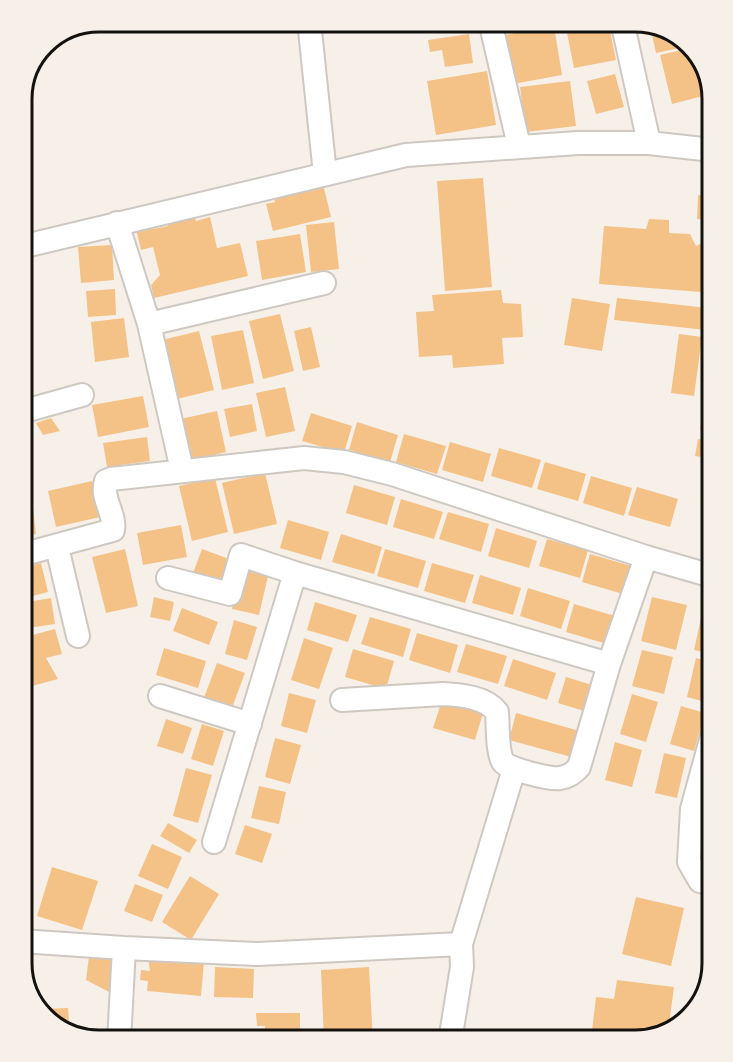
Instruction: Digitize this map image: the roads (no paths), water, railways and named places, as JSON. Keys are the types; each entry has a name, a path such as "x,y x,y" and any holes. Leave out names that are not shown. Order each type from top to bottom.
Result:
{"street":[{"path":"310,32 325,174"},
{"path":"493,32 519,146"},
{"path":"624,32 649,143"},
{"path":"32,244 406,155 578,143 702,144"},
{"path":"117,223 149,324 182,470"},
{"path":"149,324 324,283"},
{"path":"32,409 82,395"},
{"path":"32,553 113,530 113,520 104,489 106,481 182,470 304,458 344,462 392,474 702,573"},
{"path":"57,547 78,636"},
{"path":"168,578 230,594 241,555 295,573 609,664"},
{"path":"342,700 443,694 460,695 487,703 497,712 502,760 507,767 557,779 575,773 579,767 609,664 646,557"},
{"path":"214,842 295,573"},
{"path":"160,696 250,724"},
{"path":"452,1030 462,967 460,944 514,769"},
{"path":"702,772 692,809 689,862 702,882"},
{"path":"32,942 258,954 460,944"},
{"path":"120,1030 124,948"}]}
